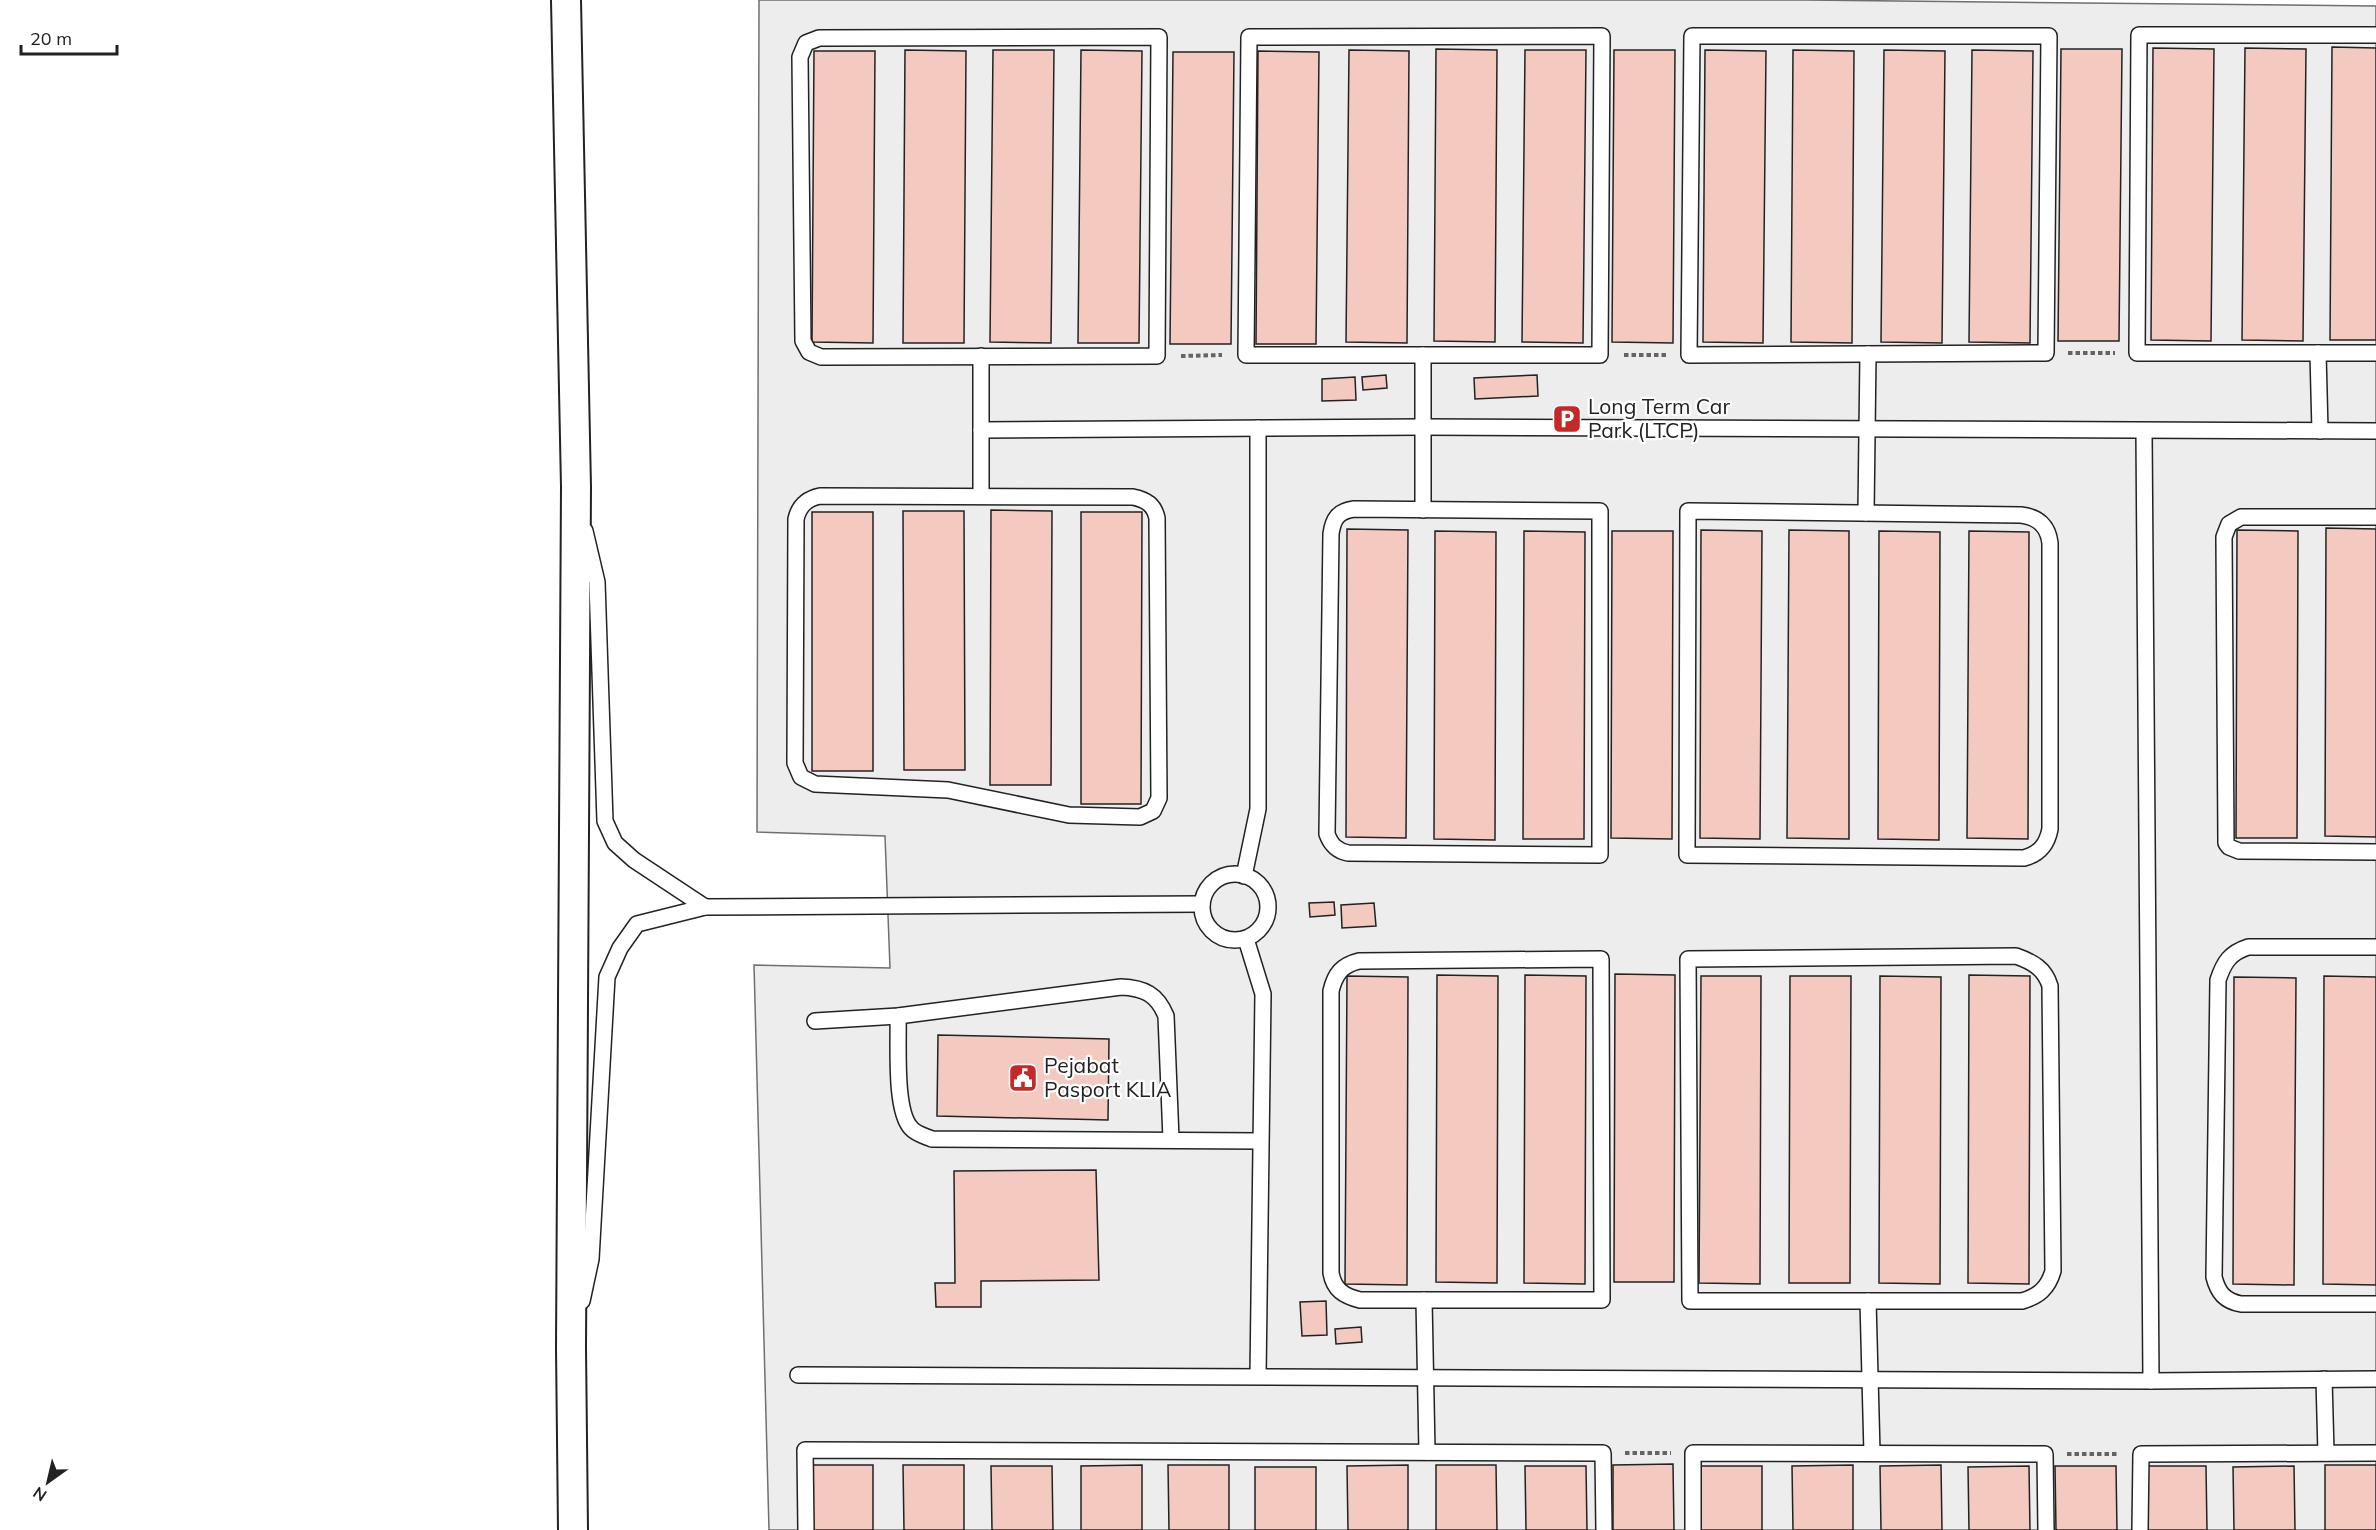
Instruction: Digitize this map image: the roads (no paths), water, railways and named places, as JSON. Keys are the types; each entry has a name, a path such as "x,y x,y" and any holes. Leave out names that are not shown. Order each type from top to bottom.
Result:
{"street":[{"path":"566,0 576,487 571,1348 573,1530"}],"lane":[{"path":"2376,35 2139,35 2137,353 2376,353"},
{"path":"1602,36 1600,355 1423,355 1246,355 1249,37 1602,36"},
{"path":"1692,36 2049,36 2046,353 1868,354 1689,355 1692,36"},
{"path":"1159,38 1156,356 981,356 821,357 809,352 805,347 802,341 800,57 802,50 812,40 1159,38"},
{"path":"2318,353 2320,431"},
{"path":"1866,513 1868,354"},
{"path":"1423,355 1423,510"},
{"path":"981,356 981,496"},
{"path":"981,430 1422,427 2376,431"},
{"path":"1244,876 1257,809 1258,428"},
{"path":"2144,430 2151,1381"},
{"path":"576,487 597,582 605,821 615,843 705,907"},
{"path":"820,496 981,496 1133,497 1149,503 1155,510 1157,518 1159,798 1157,806 1147,815 1069,815 948,790 815,784 807,782 797,771 795,519 798,511 810,498 820,496"},
{"path":"1344,510 1423,510 1600,511 1600,855 1348,853 1341,852 1330,842 1327,834 1332,525 1344,510"},
{"path":"1688,511 1866,513 2032,516 2049,533 2050,829 2048,839 2041,850 2024,858 1687,855 1688,511"},
{"path":"2376,517 2241,517 2229,524 2224,537 2226,843 2229,848 2239,851 2376,852"},
{"path":"1225,876 1244,876 1262,887 1268,907 1263,927 1246,939 1235,941 1215,933 1203,915 1202,904 1209,887 1217,880 1225,876"},
{"path":"571,1348 591,1259 607,977 620,948 637,924 705,907 1202,904"},
{"path":"1246,939 1263,994 1258,1376"},
{"path":"2376,947 2248,947 2228,957 2221,969 2218,980 2214,1277 2216,1287 2222,1295 2230,1302 2241,1304 2376,1304"},
{"path":"2016,957 2029,961 2047,976 2050,986 2053,1270 2050,1282 2042,1292 2022,1301 1868,1301 1690,1301 1688,959 2016,957"},
{"path":"1600,959 1602,1300 1424,1300 1360,1300 1350,1298 1333,1284 1331,1273 1331,991 1334,981 1340,970 1349,963 1359,961 1600,959"},
{"path":"815,1021 898,1016 1121,987 1137,988 1150,994 1161,1004 1166,1016 1171,1140"},
{"path":"898,1016 900,1108 912,1130 932,1139 1260,1141"},
{"path":"1424,1300 1427,1452"},
{"path":"1868,1301 1872,1453"},
{"path":"798,1375 2151,1381 2376,1379"},
{"path":"2324,1379 2326,1453"},
{"path":"806,1530 805,1450 1603,1453 1604,1530"},
{"path":"1693,1530 1693,1453 2045,1454 2046,1530"},
{"path":"2140,1530 2141,1454 2376,1453"}],"place":[{"name":"Long Term Car Park (LTCP)","path":"1567,419"},
{"name":"Pejabat Pasport KLIA","path":"1023,1078"}]}
